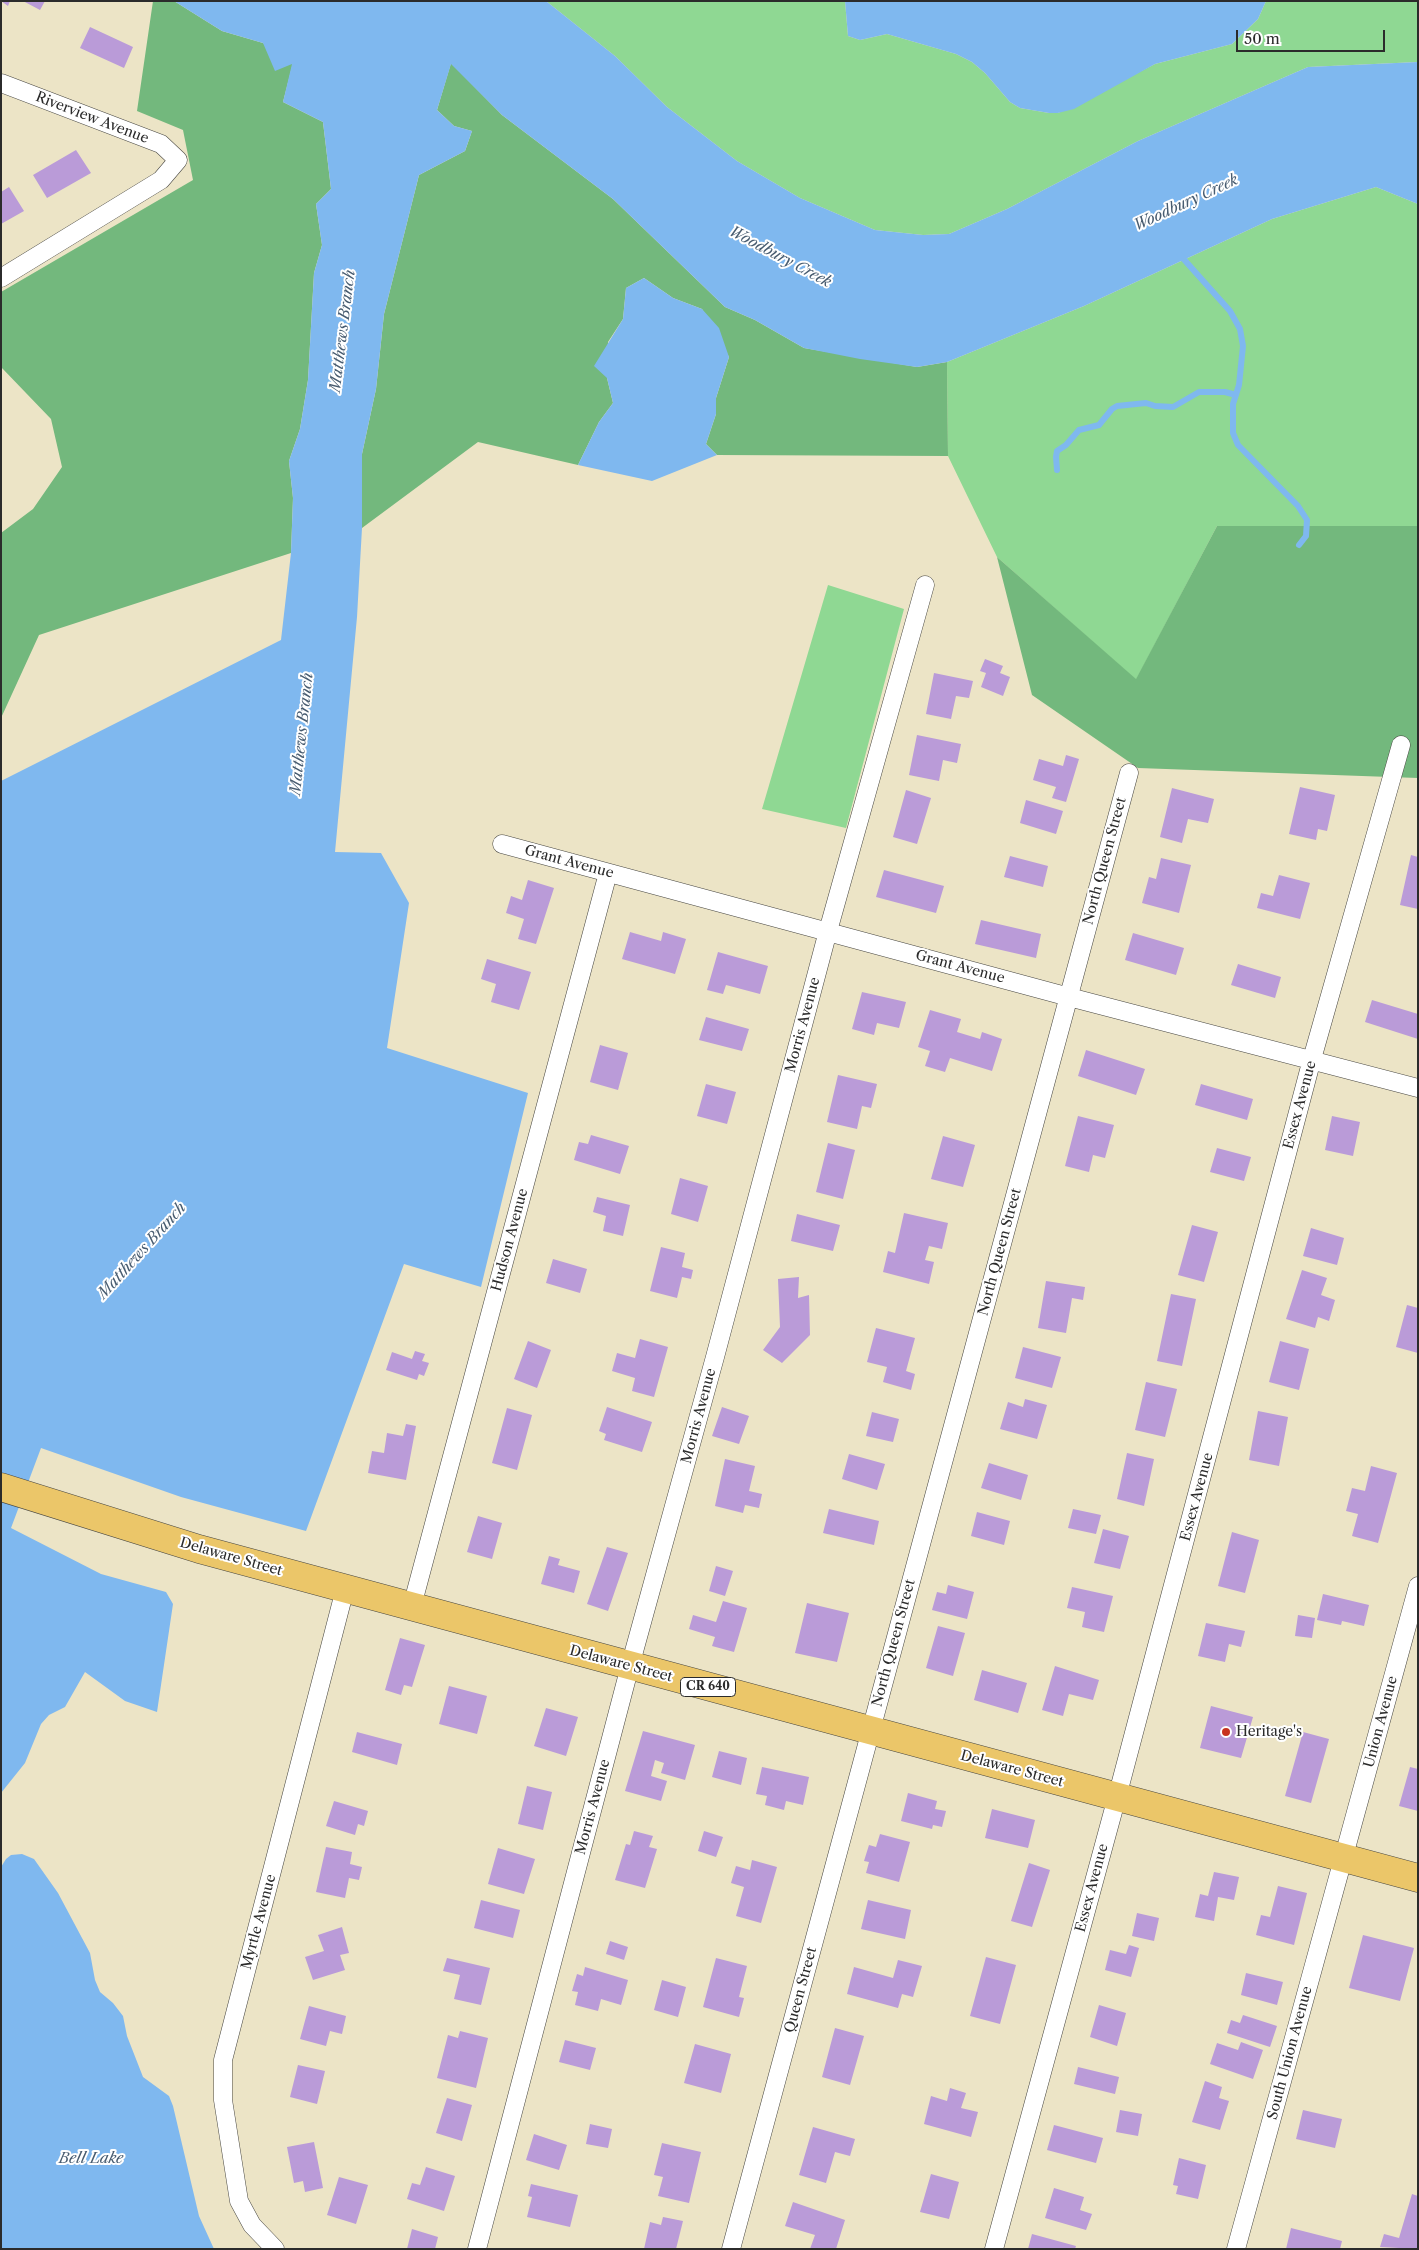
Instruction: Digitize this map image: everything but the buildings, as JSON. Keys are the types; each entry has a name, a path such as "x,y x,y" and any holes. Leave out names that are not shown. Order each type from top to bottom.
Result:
{"main road":[{"name":"Delaware Street","path":"1,1487 37,1500 199,1549 1418,1878"}],"street":[{"name":"Riverview Avenue","path":"1,83 161,144 178,160 160,180 1,278"},
{"name":"Morris Avenue","path":"477,2249 630,1666 716,1357 828,931 925,586"},
{"name":"Essex Avenue","path":"994,2249 1117,1797 1312,1059 1401,745"},
{"name":"North Queen Street","path":"870,1731 1069,998 1128,773"},
{"name":"Grant Avenue","path":"502,844 1069,998 1312,1059 1418,1088"},
{"name":"Hudson Avenue","path":"412,1606 608,873"},
{"name":"Union Avenue","path":"1343,1857 1418,1586"},
{"name":"Myrtle Avenue","path":"275,2249 252,2225 239,2201 223,2100 224,2060 345,1589"},
{"name":"Queen Street","path":"731,2249 870,1731"},
{"name":"South Union Avenue","path":"1236,2249 1343,1857"}],"green space":[{"path":"153,1 174,1 222,31 263,43 293,63 283,102 323,122 331,189 316,204 322,245 314,273 308,380 300,429 289,461 293,498 291,553 39,635 1,718 1,533 33,509 62,467 51,419 1,367 1,292 193,180 183,130 137,111"},
{"path":"546,1 845,1 848,36 860,40 887,34 956,54 972,62 985,73 1010,102 1020,108 1049,113 1058,113 1155,64 1232,44 1258,19 1266,1 1418,1 1418,62 1308,67 1138,141 1007,209 949,234 923,235 875,230 800,198 737,161 667,107 615,56"},
{"path":"451,63 502,115 613,199 725,307 755,320 804,348 917,367 947,362 948,456 717,455 706,444 716,414 716,398 729,357 702,309 673,298 644,278 626,288 623,319 608,342 607,378 613,403 599,422 578,465 478,442 362,528 362,454 376,389 384,314 419,175 465,151 472,131 454,126 437,110"},
{"path":"1376,187 1418,204 1418,526 1217,526 1136,680 997,557 948,456 947,362 1084,306 1272,219"},
{"path":"1217,526 1418,526 1418,778 1138,768 1032,695 997,557 1136,679"},
{"path":"828,585 904,609 846,828 762,809"}],"water":[{"path":"174,1 546,1 615,56 667,107 737,161 800,198 875,230 923,235 949,234 1007,209 1138,141 1308,67 1418,62 1418,204 1376,187 1272,219 1084,306 947,362 917,367 860,359 804,348 755,320 725,307 613,199 502,115 451,64 437,110 454,126 472,131 465,151 419,175 384,314 376,389 362,454 362,528 357,617 335,852 381,853 409,903 387,1048 528,1093 481,1287 404,1264 306,1531 181,1497 41,1448 11,1528 101,1574 166,1592 173,1604 157,1712 125,1701 85,1672 65,1707 49,1715 41,1724 25,1763 1,1793 1,781 281,640 291,553 293,498 289,461 300,429 308,380 314,273 322,245 316,204 331,189 323,122 283,102 292,64 275,71 263,43 222,31"},
{"path":"845,1 1266,1 1258,19 1232,44 1155,64 1074,109 1049,113 1020,108 1010,102 985,73 972,62 956,54 887,34 860,40 848,36"},
{"path":"644,278 673,298 702,309 719,328 729,357 716,398 716,414 706,444 717,455 652,481 578,465 599,422 613,403 607,378 594,366 623,319 626,288"},
{"name":"Bell Lake","path":"22,1854 34,1859 58,1893 90,1953 95,1980 100,1992 113,2003 123,2016 127,2036 143,2077 169,2096 199,2216 214,2249 1,2249 1,1867 11,1855"}],"waterway":[{"path":"1180,255 1230,311 1240,329 1243,346 1239,385 1233,404 1233,433 1238,445 1298,506 1307,520 1306,536 1299,545"},
{"path":"1057,470 1057,451 1066,445 1079,430 1099,425 1112,409 1117,406 1146,403 1155,406 1173,407 1199,392 1225,392 1236,395"}],"place":[{"name":"Heritage's","path":"1226,1732"}],"water label":[{"name":"Woodbury Creek","path":"1186,203"},
{"name":"Woodbury Creek","path":"780,257"},
{"name":"Matthews Branch","path":"343,331"},
{"name":"Matthews Branch","path":"302,734"},
{"name":"Matthews Branch","path":"142,1251"}]}
